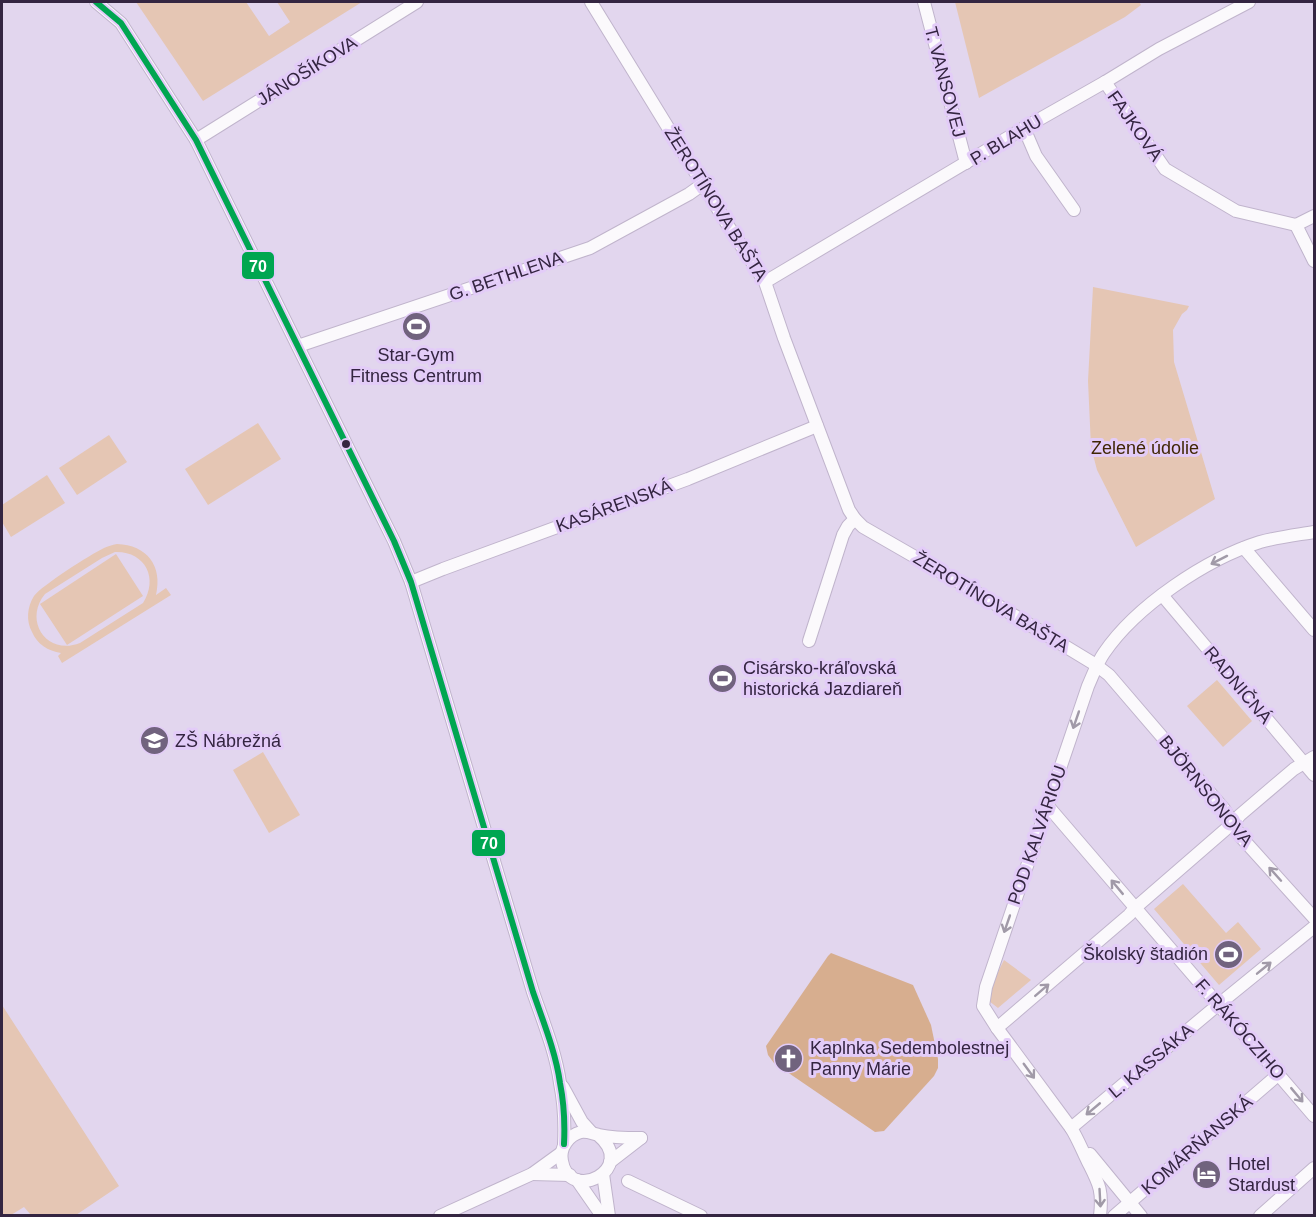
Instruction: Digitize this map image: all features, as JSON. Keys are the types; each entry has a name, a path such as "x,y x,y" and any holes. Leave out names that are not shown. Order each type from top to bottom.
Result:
{"street":[{"path":"96,2 121,23 196,140 394,542 411,582 560,1081 565,1127 561,1161 564,1169 574,1178 602,1215"},
{"name":"JÁNOŠÍKOVA","path":"196,140 417,2"},
{"name":"ŽEROTÍNOVA BAŠTA","path":"591,2 765,282 817,426 849,510 855,519 863,527 1096,665"},
{"name":"T. VANSOVEJ","path":"924,2 966,163"},
{"name":"P. BLAHU","path":"765,282 1159,49 1249,2"},
{"name":"FAJKOVÁ","path":"1105,82 1165,169 1236,211 1296,225"},
{"path":"1024,128 1036,156 1074,210"},
{"name":"G. BETHLENA","path":"298,346 590,248 689,195 703,184"},
{"path":"1314,216 1296,225 1314,261"},
{"name":"KASÁRENSKÁ","path":"411,582 688,479 817,426"},
{"path":"809,640 843,535 855,519"},
{"name":"POD KALVÁRIOU","path":"997,1028 983,1006 986,987 1096,665 1113,640 1142,610 1208,565 1244,548 1274,538 1314,532"},
{"path":"1244,548 1314,630"},
{"name":"RADNIČNÁ","path":"1162,595 1309,760 1314,775"},
{"name":"BJÖRNSONOVA","path":"1096,665 1115,682 1224,809 1241,837 1314,918"},
{"path":"1141,1215 1080,1142 997,1028 1129,915 1240,815 1294,769 1309,760"},
{"name":"F. RÁKÓCZIHO","path":"1047,805 1314,1116"},
{"name":"L. KASSÁKA","path":"1071,1128 1314,927"},
{"name":"KOMÁRŇANSKÁ","path":"1114,1215 1279,1074"},
{"path":"560,1081 582,1122 604,1140 610,1154 610,1162"},
{"path":"440,1215 532,1174 563,1148 571,1137 580,1132 641,1138 610,1162 603,1174 591,1181 532,1174"},
{"path":"1080,1142 1100,1185 1102,1195 1100,1215"},
{"path":"1260,1215 1314,1168"},
{"path":"603,1174 609,1215"},
{"path":"628,1180 701,1215"}],"green space":[{"path":"136,2 246,2 269,36 290,22 277,2 362,2 203,101"},
{"path":"955,2 1139,2 1141,5 1125,17 979,98"},
{"name":"Zelené údolie","path":"1093,287 1189,306 1173,330 1174,362 1215,499 1136,547 1097,470 1091,447 1088,381"},
{"path":"258,423 281,459 208,505 185,469"},
{"path":"109,435 127,462 77,495 59,468"},
{"path":"47,475 65,503 11,537 2,522 2,505"},
{"path":"117,544 137,548 144,553 155,566 158,585 156,595 166,588 171,595 62,663 58,656 61,653 44,646 37,640 30,628 28,619 32,600 38,591 67,570 98,551","holes":["115,552 125,553 141,561 149,576 148,594 143,603 80,643 68,646 58,645 42,634 37,615 39,604 45,594 102,558"]},
{"path":"116,554 143,596 67,645 40,604"},
{"path":"1217,680 1252,721 1223,747 1187,706"},
{"path":"263,752 300,815 269,833 233,770"},
{"path":"1183,884 1226,933 1238,922 1261,949 1219,985 1154,909"},
{"path":"1004,960 1031,980 998,1008 989,1001 993,982"},
{"path":"2,1005 119,1186 76,1215 31,1215 24,1207 11,1215 2,1215"}],"shaded area":[{"path":"831,953 913,985 931,1025 938,1068 934,1076 884,1131 875,1132 774,1063 768,1055 766,1046"}],"transit line":[{"name":"70","path":"96,2 121,23 196,140 394,541 411,582 533,992 556,1060 563,1106 564,1144"}],"place":[{"name":"Star-Gym Fitness Centrum","path":"416,326"},
{"name":"Cisársko-kráľovská historická Jazdiareň","path":"722,678"},
{"name":"ZŠ Nábrežná","path":"154,741"},
{"name":"Školský štadión","path":"1229,954"},
{"name":"Kaplnka Sedembolestnej Panny Márie","path":"789,1058"},
{"name":"Hotel Stardust","path":"1207,1174"}]}
